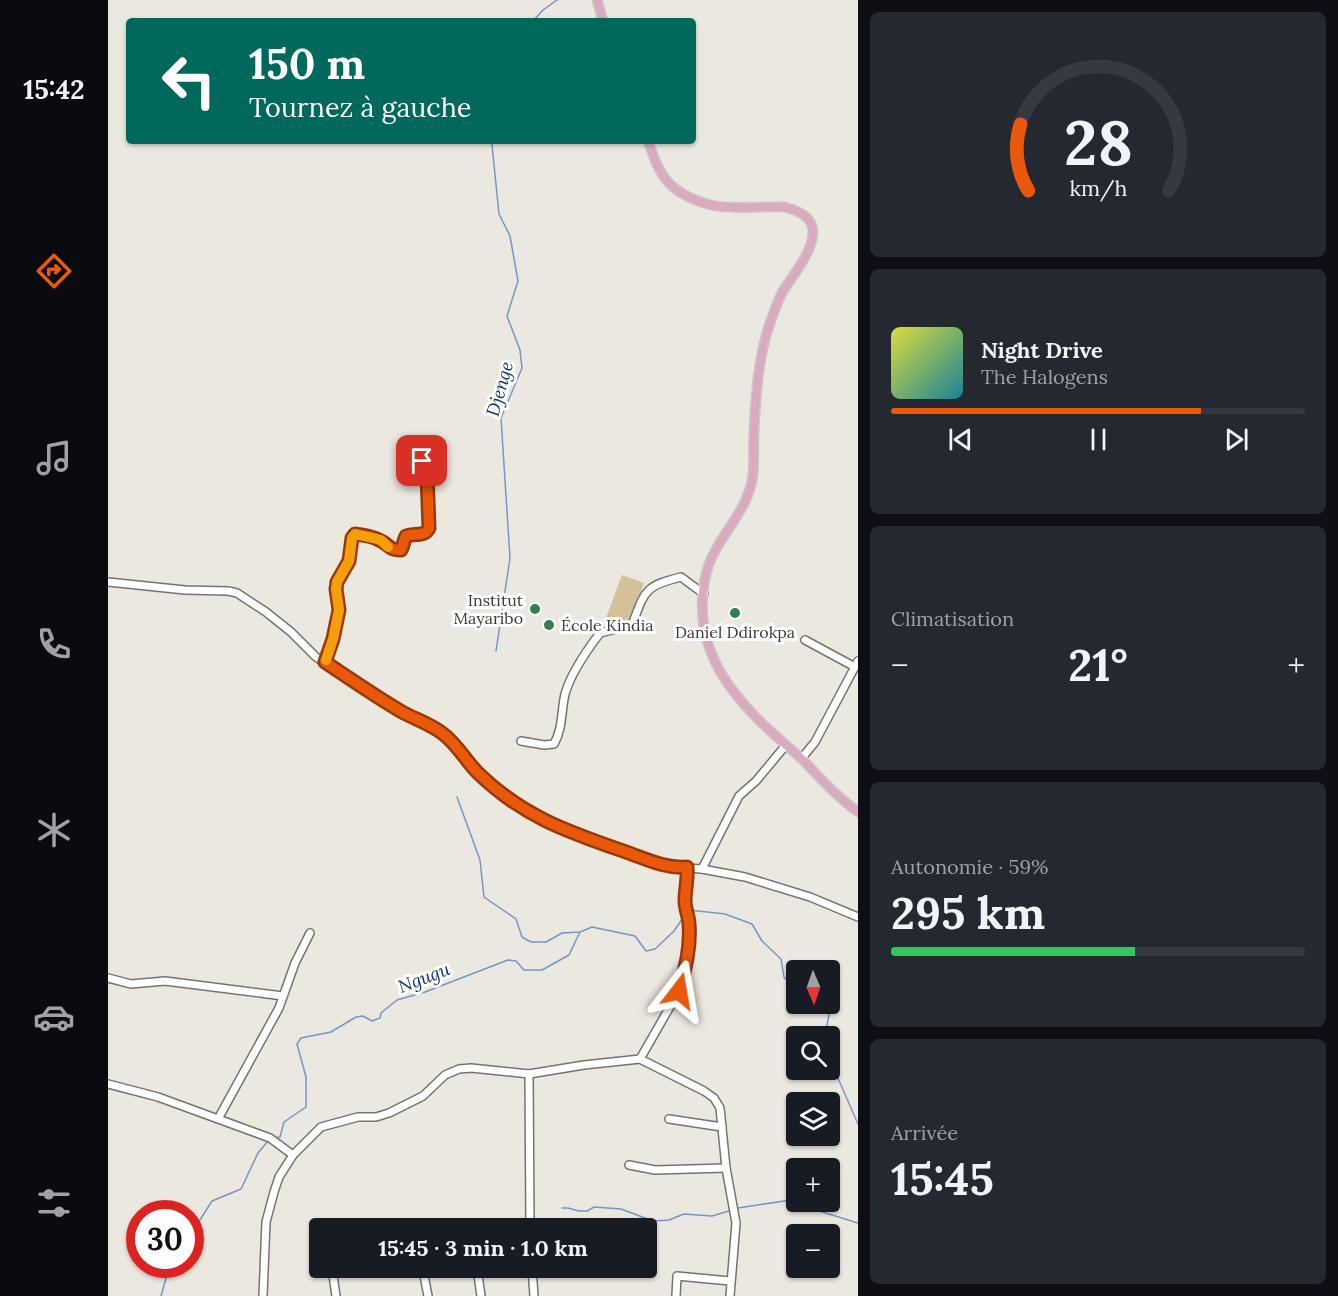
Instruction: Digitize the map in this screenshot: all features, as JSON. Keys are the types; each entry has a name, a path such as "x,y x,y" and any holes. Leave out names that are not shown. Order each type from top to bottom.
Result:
{"main road":[{"path":"597,0 602,18"},
{"path":"649,144 659,170 666,180 691,198 712,206 786,207 801,213 812,225 812,237 808,249 783,292 765,338 756,393 752,479 747,500 713,555 706,573 702,612 712,659 739,699 846,804 858,812"}],"street":[{"path":"325,662 339,610 337,582 349,561 352,538 355,534 381,540 389,548 401,550 406,536 424,534 429,528 427,474 422,461 423,442"},
{"path":"521,741 544,745 554,744 560,734 566,693 582,657 600,633 632,625 643,597 649,589 664,581 681,577 704,594"},
{"path":"108,582 237,593 291,632 316,657 412,718 440,731 455,743 477,772 518,806 554,825 670,867 702,869 755,880 810,897 858,917"},
{"path":"801,759 815,742 856,664 805,640"},
{"path":"702,869 739,795 756,780 786,745"},
{"path":"640,1059 679,991 690,938 684,902 688,880 687,867"},
{"path":"218,1119 279,1008 295,963 310,933"},
{"path":"108,978 131,984 165,981 284,996"},
{"path":"263,1296 266,1222 279,1177 293,1155 321,1127 358,1117 375,1117 389,1113 423,1096 445,1075 459,1069 471,1068 529,1074 640,1059 704,1091 714,1098 720,1108 726,1168 736,1223 730,1296"},
{"path":"529,1074 530,1218"},
{"path":"108,1084 158,1097 270,1138 293,1155"},
{"path":"669,1119 722,1127"},
{"path":"629,1165 655,1170 726,1168"},
{"path":"676,1296 677,1276 730,1281"},
{"path":"333,1278 336,1296"},
{"path":"425,1278 428,1296"},
{"path":"478,1278 481,1296"},
{"path":"533,1278 534,1296"}],"shaded area":[{"path":"622,575 644,583 628,626 606,618"}],"waterway":[{"name":"Djenge","path":"536,18 557,0"},
{"name":"Djenge","path":"492,144 499,214 510,236 518,281 507,316 520,350 522,368 501,418 510,558 496,651"},
{"path":"457,797 480,860 484,897 516,919 522,937 531,942 546,942 562,933 580,932 592,927 635,936 646,951 655,949 674,931 685,915"},
{"name":"Ngugu","path":"689,910 725,914 752,924 762,941 781,959 786,979"},
{"name":"Ngugu","path":"274,1138 280,1137 284,1122 306,1107 306,1077 297,1044 301,1038 331,1032 356,1017 363,1016 372,1021 380,1018 381,1013 397,1000 425,992 508,960 516,961 524,970 542,970 569,955 580,932"},
{"name":"Ngugu","path":"827,1026 829,1014"},
{"name":"Ngugu","path":"839,1080 858,1124"},
{"name":"Ngugu","path":"204,1214 212,1201 241,1189 258,1153 268,1141"},
{"path":"738,1208 791,1200 800,1205 858,1223"},
{"path":"562,1208 579,1211 587,1211 594,1207 621,1209 653,1221 669,1220 684,1214 712,1216 729,1211"},
{"name":"Ngugu","path":"161,1296 166,1278"}],"slow traffic":[{"path":"326,660 339,610 337,582 349,561 352,538 355,534 360,534 381,540 388,547"}],"place":[{"name":"Institut Mayaribo","path":"535,609"},
{"name":"Daniel Ddirokpa","path":"735,613"},
{"name":"École Kindia","path":"549,625"}],"route":[{"path":"422,461 427,474 429,528 424,534 406,536 401,550 389,548 381,540 355,534 352,538 349,561 337,582 339,610 325,662 412,718 440,731 455,743 477,772 518,806 541,819 585,838 670,867 687,867 688,880 684,902 690,938 679,991"}]}
